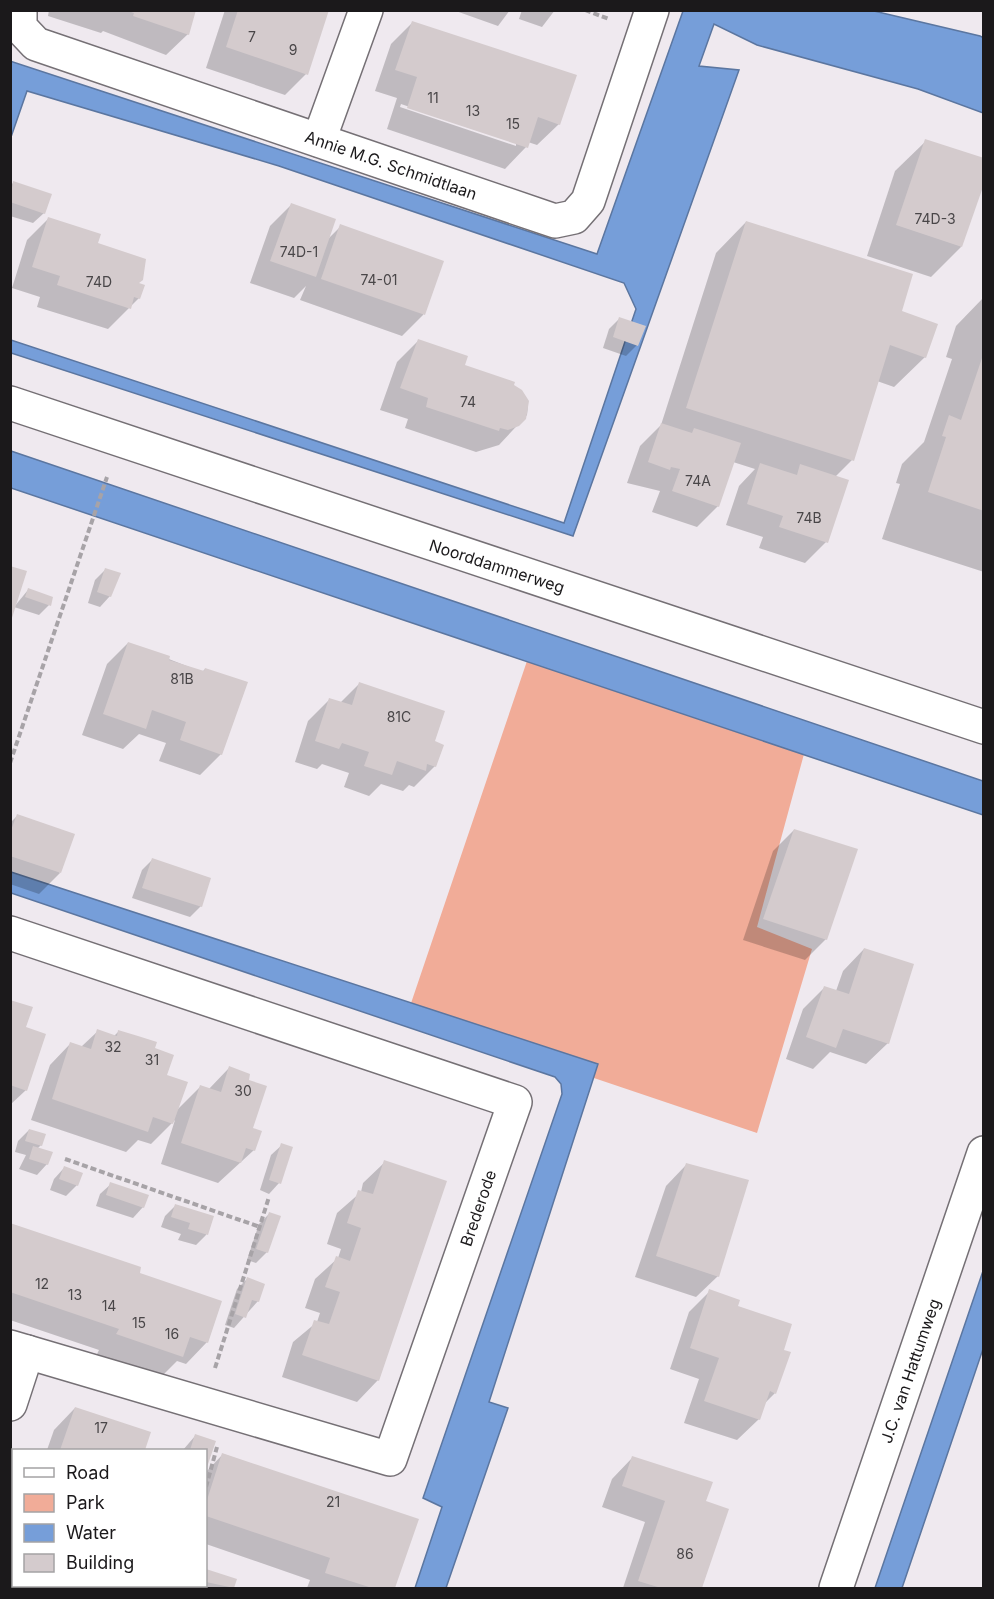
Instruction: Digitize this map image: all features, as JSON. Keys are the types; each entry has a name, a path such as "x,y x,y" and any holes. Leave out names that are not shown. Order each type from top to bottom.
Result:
{"street":[{"name":"Annie M.G. Schmidtlaan","path":"20,10 20,27 36,44 555,221 574,217 588,201 652,10"},
{"path":"319,140 366,10"},
{"name":"Noorddammerweg","path":"10,403 984,727"},
{"name":"Brederode","path":"10,933 515,1102 390,1459 19,1350 10,1404"},
{"name":"J.C. van Hattumweg","path":"836,1588 984,1153"}],"path":[{"path":"10,763 109,473"},
{"path":"64,1159 260,1227"},
{"path":"204,1404 269,1197"}],"green space":[{"path":"527,661 804,754 757,927 812,949 757,1133 407,1015"}],"water":[{"path":"683,11 874,11 980,36 984,38 983,113 918,89 757,45 714,24 699,66 739,70 573,536 11,353 11,340 564,523 636,309 624,283 279,166 27,91 11,137 10,61 597,254"},
{"path":"11,451 983,781 983,815 11,488"},
{"path":"11,872 598,1064 489,1402 508,1408 446,1588 415,1588 442,1507 423,1498 562,1094 561,1084 555,1077 11,893"},
{"path":"983,1271 983,1349 902,1588 875,1588"}],"building":[{"path":"196,10 189,35 133,16 134,13 128,11"},
{"path":"238,10 329,10 308,75 226,47"},
{"path":"412,21 577,75 560,125 538,117 528,148 407,108 417,77 395,70"},
{"path":"925,139 984,158 984,184 962,247 896,225"},
{"path":"13,181 52,194 45,214 10,202"},
{"path":"291,203 336,219 316,277 270,261"},
{"path":"48,217 101,234 98,243 146,259 143,280 139,283 145,285 140,299 134,297 131,309 57,285 60,276 32,267"},
{"path":"746,221 913,274 902,311 938,324 926,358 890,345 854,461 686,408"},
{"path":"340,224 444,261 425,315 321,279"},
{"path":"619,317 646,326 638,346 613,337"},
{"path":"418,339 468,356 465,365 515,382 514,385 522,390 529,401 526,419 519,426 508,430 500,428 499,431 426,407 428,398 400,388"},
{"path":"983,355 984,511 928,492 946,437 942,436 949,415 961,420"},
{"path":"661,423 692,433 694,428 741,443 719,507 672,491 680,469 671,467 670,470 648,462"},
{"path":"760,463 797,475 800,464 849,480 828,543 779,527 783,516 747,504"},
{"path":"10,566 27,571 11,621 10,621"},
{"path":"105,568 121,573 111,597 97,592"},
{"path":"28,588 53,597 51,606 25,597"},
{"path":"128,642 170,656 169,660 204,671 205,668 248,682 222,755 180,740 186,722 152,710 146,729 103,714"},
{"path":"359,682 445,711 435,741 444,745 436,767 427,764 426,771 397,761 392,775 364,766 369,752 342,743 339,749 315,741 329,698 352,705"},
{"path":"17,814 75,834 61,873 10,856 10,833"},
{"path":"794,829 858,849 827,940 763,919"},
{"path":"152,858 211,878 202,907 142,888"},
{"path":"864,948 914,964 889,1044 843,1029 836,1048 806,1037 824,986 849,994"},
{"path":"10,1000 33,1007 26,1027 46,1034 27,1091 10,1085"},
{"path":"97,1029 117,1036 118,1030 157,1042 155,1048 174,1055 167,1075 188,1082 173,1124 153,1117 148,1132 52,1099 70,1042 91,1049"},
{"path":"229,1066 250,1074 249,1080 267,1086 253,1128 262,1131 255,1151 246,1148 241,1163 181,1143 200,1085 221,1092"},
{"path":"29,1129 46,1134 42,1146 25,1141"},
{"path":"281,1143 293,1147 281,1184 269,1180"},
{"path":"33,1146 53,1152 48,1165 29,1159"},
{"path":"384,1160 447,1181 379,1381 302,1355 314,1320 329,1324 340,1292 325,1287 336,1256 350,1261 361,1228 347,1223 358,1190 373,1194"},
{"path":"686,1163 749,1180 719,1277 656,1256"},
{"path":"64,1166 83,1173 78,1186 59,1179"},
{"path":"110,1182 149,1195 144,1208 106,1195"},
{"path":"175,1204 214,1216 208,1235 188,1229 190,1223 171,1217"},
{"path":"269,1212 281,1216 268,1253 256,1249"},
{"path":"10,1223 141,1267 140,1273 222,1301 208,1343 190,1337 183,1357 116,1334 119,1329 10,1292"},
{"path":"247,1277 265,1284 259,1302 252,1300 246,1318 235,1314"},
{"path":"709,1289 740,1300 738,1306 792,1324 784,1350 791,1352 776,1394 770,1391 760,1420 704,1401 719,1358 690,1348"},
{"path":"75,1407 151,1432 145,1449 60,1449"},
{"path":"195,1434 216,1441 207,1467 207,1449 190,1449"},
{"path":"222,1453 419,1519 395,1588 372,1588 325,1573 330,1558 207,1516 207,1500"},
{"path":"632,1456 713,1482 706,1501 729,1509 702,1588 661,1588 638,1581 665,1501 622,1486"},
{"path":"207,1569 237,1579 234,1588 207,1582"},
{"path":"20,1587 106,1587 105,1588"}]}
